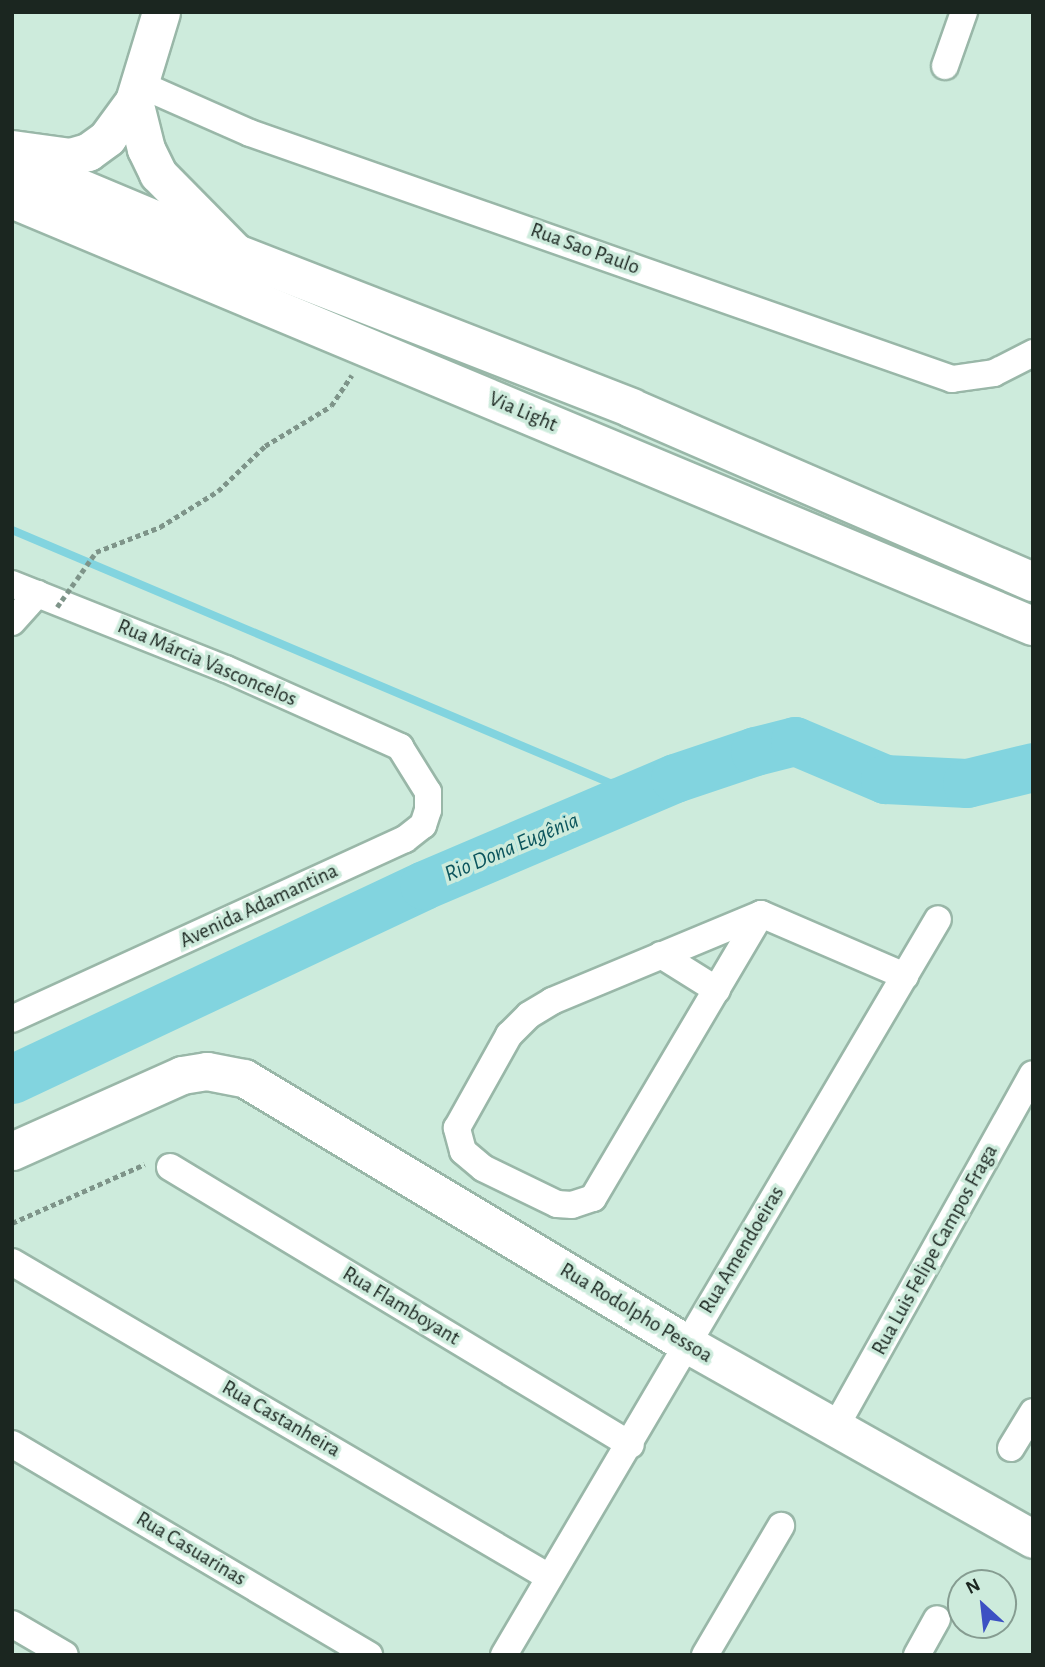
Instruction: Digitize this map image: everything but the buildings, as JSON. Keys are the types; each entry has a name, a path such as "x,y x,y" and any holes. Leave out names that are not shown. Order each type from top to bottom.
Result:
{"main road":[{"name":"Via Light","path":"12,160 237,254 631,408 1033,582"},
{"name":"Via Light","path":"12,199 1033,626"}],"street":[{"path":"12,149 70,157 88,152 107,138 137,92 162,12"},
{"path":"945,66 964,12"},
{"path":"137,92 146,149 158,174 237,254"},
{"name":"Rua Sao Paulo","path":"137,92 952,379 994,373 1033,353"},
{"name":"Rua Márcia Vasconcelos","path":"12,584 47,601 226,669 400,747"},
{"path":"12,622 47,601"},
{"name":"Avenida Adamantina","path":"12,1018 405,839 423,825 428,792 400,747"},
{"path":"761,914 593,1198 572,1205 557,1204 471,1161 456,1139 457,1128 509,1035 552,1001 761,914 905,976"},
{"name":"Rua Amendoeiras","path":"504,1655 631,1445 687,1344 938,919"},
{"path":"661,955 717,990"},
{"name":"Rua Rodolpho Pessoa","path":"12,1151 182,1075 207,1071 244,1078 687,1344 1033,1539"},
{"name":"Rua Luis Felipe Campos Fraga","path":"836,1426 1033,1074"},
{"name":"Rua Flamboyant","path":"170,1167 631,1445"},
{"name":"Rua Castanheira","path":"12,1262 549,1577"},
{"path":"1011,1448 1033,1412"},
{"name":"Rua Casuarinas","path":"12,1444 369,1655"},
{"path":"705,1655 781,1525"},
{"path":"917,1655 937,1619"},
{"path":"12,1623 65,1655"}],"path":[{"path":"47,601 96,552 185,514 218,491 265,446 331,406 365,346"},
{"path":"12,1223 135,1166 170,1167"}],"waterway":[{"path":"12,530 610,783 675,778"},
{"name":"Rio Dona Eugênia","path":"12,1079 424,885 675,778 755,751 795,741 885,779 967,783 1033,767"}]}
